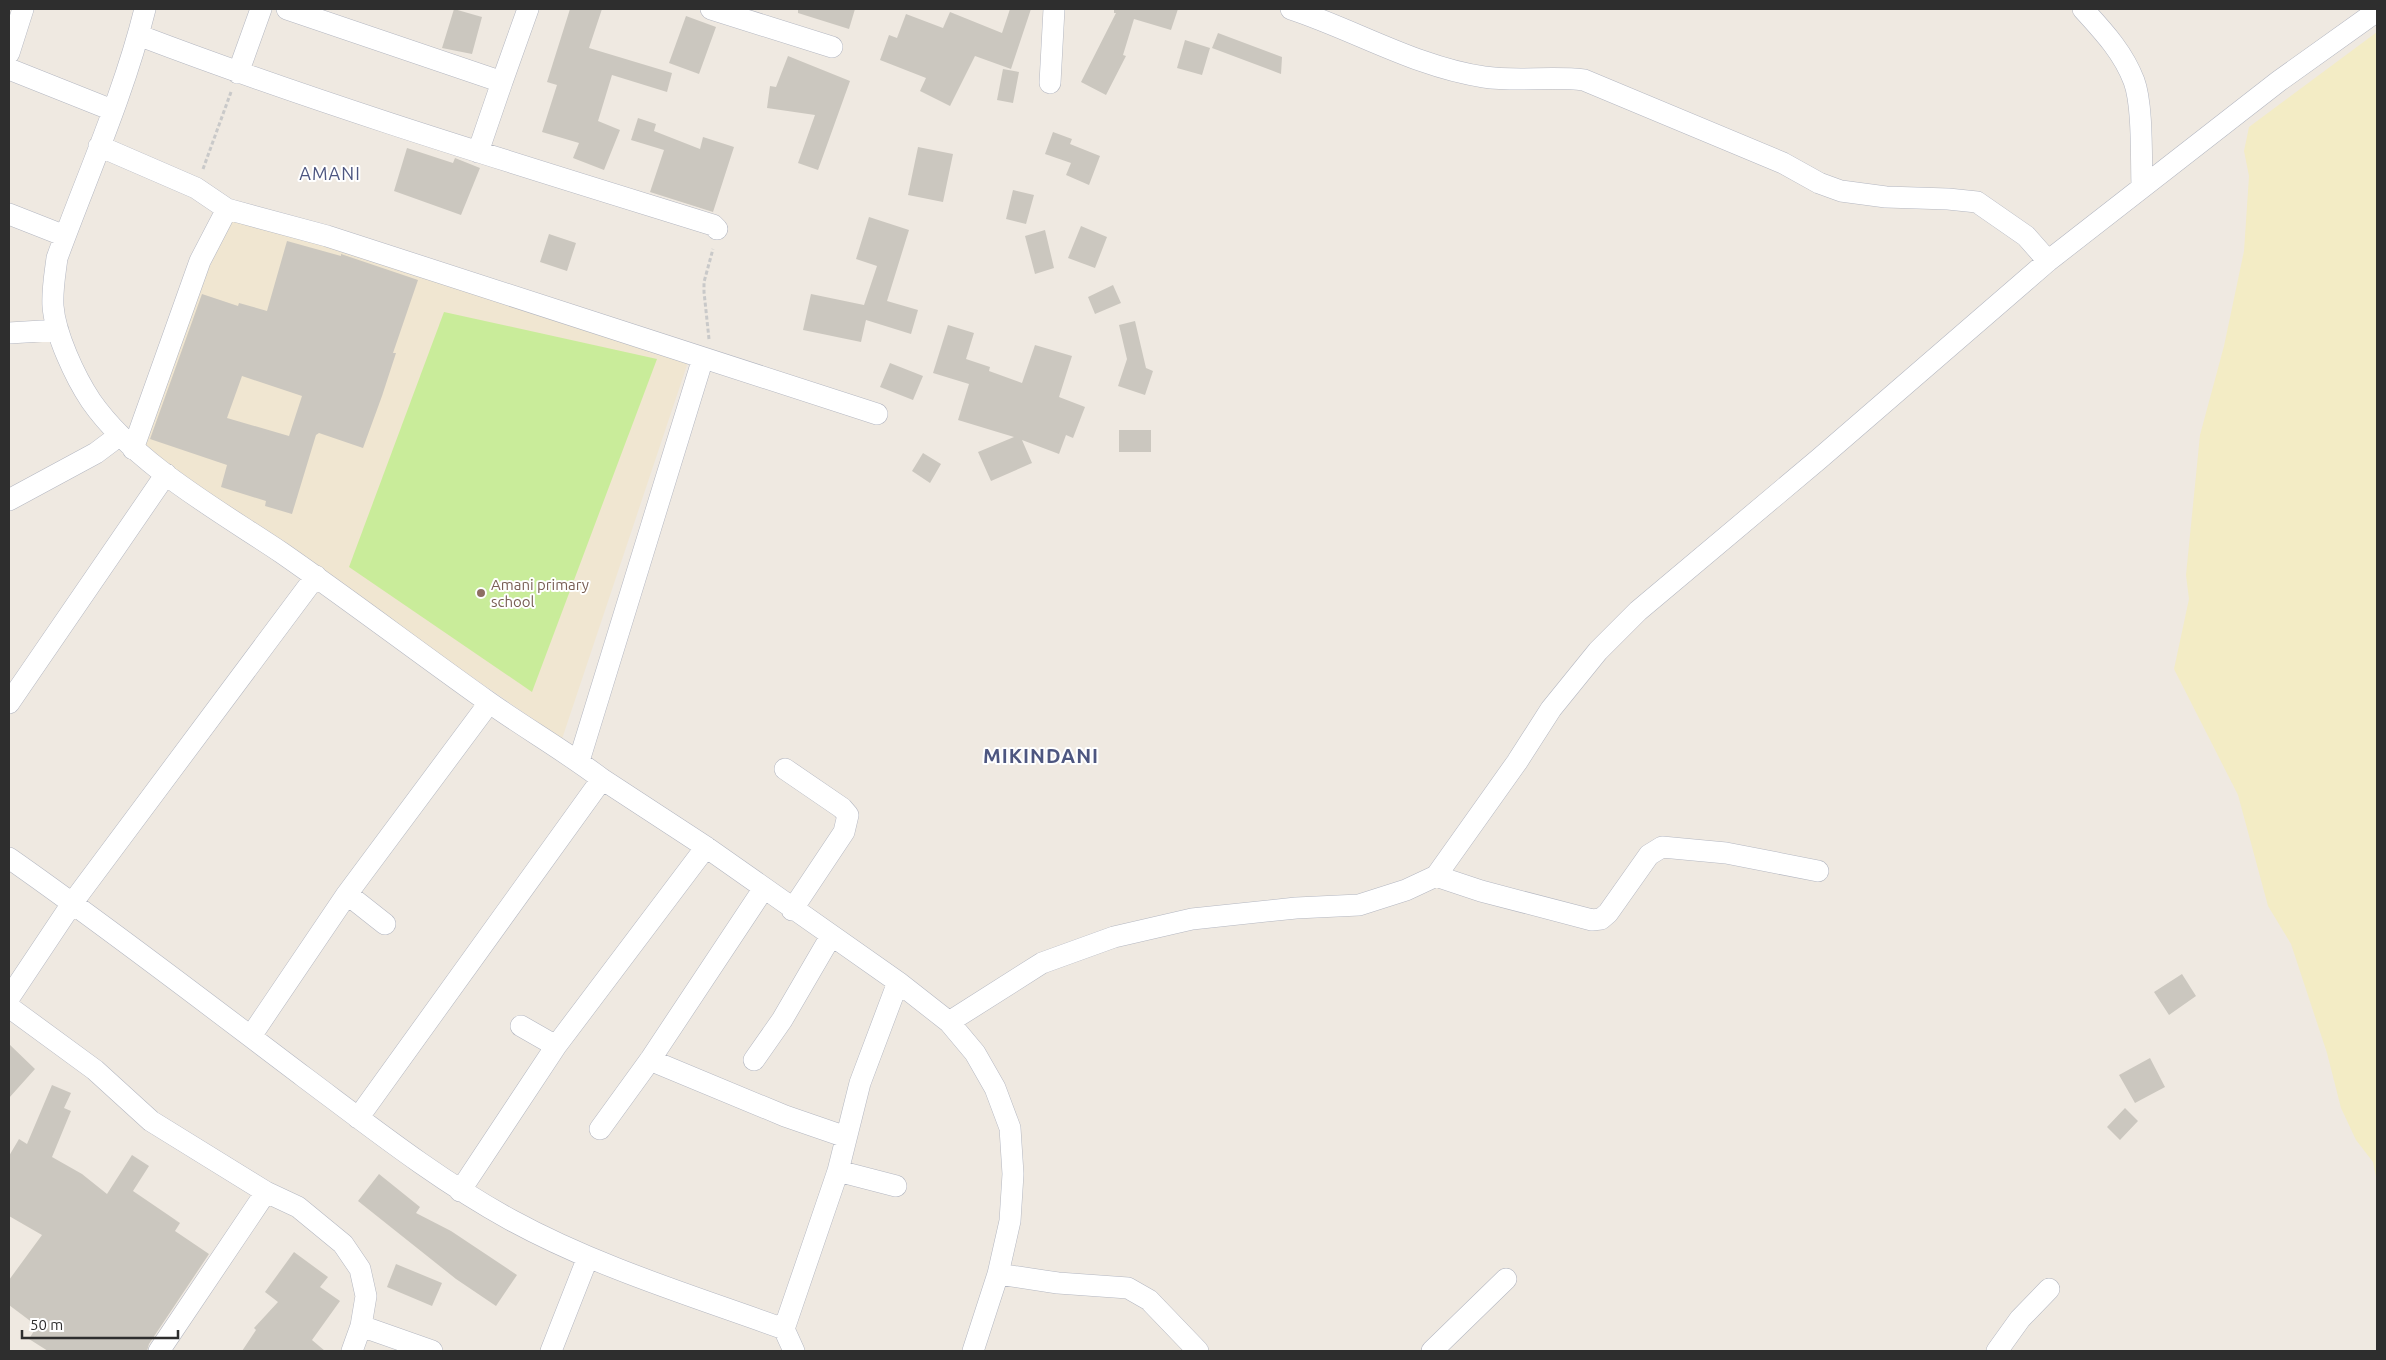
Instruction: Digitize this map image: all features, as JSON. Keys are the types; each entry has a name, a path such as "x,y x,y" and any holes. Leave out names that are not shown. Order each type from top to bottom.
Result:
{"street":[{"path":"9,53 23,9"},
{"path":"145,9 112,110 57,258 53,308 58,330 72,365 91,400 127,442 166,474 316,576 489,703 706,847 792,910 898,982 949,1022 975,1053 995,1088 1010,1128 1013,1174 1010,1221 998,1274 973,1351"},
{"path":"238,73 261,9"},
{"path":"287,9 502,82"},
{"path":"478,152 528,9"},
{"path":"711,9 832,47"},
{"path":"1050,83 1054,9"},
{"path":"1290,9 1327,20 1414,58 1458,72 1504,79 1566,78 1584,80 1783,163 1819,183 1841,191 1886,197 1948,198 1977,202 2026,236 2048,261"},
{"path":"2083,9 2113,42 2135,82 2138,98 2142,186"},
{"path":"949,1022 1042,963 1114,936 1192,919 1296,908 1359,905 1398,893 1436,876 1517,762 1551,709 1598,652 1638,611 1691,569 2048,261 2279,81 2377,11"},
{"path":"138,35 238,73 478,152 713,225 717,229"},
{"path":"9,69 112,110"},
{"path":"99,146 196,188 227,209 327,236 878,414"},
{"path":"9,500 96,453 127,442 200,261 227,209"},
{"path":"9,214 65,236"},
{"path":"9,333 58,330"},
{"path":"579,761 703,358"},
{"path":"9,703 166,474"},
{"path":"9,998 72,902 316,576"},
{"path":"251,1036 347,894 489,703"},
{"path":"785,769 842,808 848,815 844,832 792,910"},
{"path":"358,1118 602,779"},
{"path":"1436,876 1480,891 1592,920 1601,919 1608,913 1649,856 1662,846 1726,853 1818,870"},
{"path":"460,1191 556,1046 706,847"},
{"path":"9,858 72,902 358,1118 460,1191 513,1221 588,1257 784,1329"},
{"path":"600,1129 650,1060 764,888"},
{"path":"347,894 385,924"},
{"path":"754,1060 782,1020 831,936"},
{"path":"794,1351 784,1329 838,1171 860,1083 898,982"},
{"path":"9,1007 95,1070 151,1121 266,1192 298,1207 343,1244 360,1269 366,1296 361,1326 352,1351"},
{"path":"521,1026 556,1046"},
{"path":"650,1060 785,1116 846,1137"},
{"path":"838,1171 896,1186"},
{"path":"159,1351 266,1192"},
{"path":"550,1351 588,1257"},
{"path":"998,1274 1058,1283 1128,1288 1149,1300 1198,1351"},
{"path":"1432,1351 1506,1279"},
{"path":"1997,1351 2020,1319 2049,1289"},
{"path":"361,1326 432,1351"}],"path":[{"path":"196,188 238,73"},
{"path":"703,358 709,339 704,282 712,256 717,229"}],"shaded area":[{"name":"Amani primary school","path":"229,217 267,224 688,362 562,739 139,447"}],"sand":[{"path":"2377,32 2377,1182 2373,1162 2356,1140 2341,1108 2327,1053 2291,944 2268,906 2238,795 2174,669 2189,599 2186,575 2200,435 2224,346 2244,251 2249,176 2244,151 2249,127"}],"green space":[{"path":"444,312 657,359 532,692 349,567"}],"building":[{"path":"454,9 482,17 472,54 442,48"},
{"path":"570,9 602,9 589,48 672,73 667,92 612,75 598,121 620,130 604,170 573,158 579,143 542,132 557,85 547,82"},
{"path":"798,9 855,9 849,29 798,13"},
{"path":"1010,9 1031,9 1011,69 975,56 950,106 920,91 926,78 880,60 889,35 897,38 906,14 943,28 950,12 1002,33"},
{"path":"1114,9 1178,9 1171,30 1134,19 1123,55 1126,56 1106,95 1081,82 1116,13 1114,13"},
{"path":"686,16 716,27 699,74 669,63"},
{"path":"1218,33 1282,57 1281,74 1212,48"},
{"path":"1185,40 1210,48 1202,75 1177,68"},
{"path":"788,56 850,81 818,170 798,163 815,115 767,108 770,86 776,87"},
{"path":"1003,69 1019,72 1013,103 997,100"},
{"path":"638,118 656,124 654,131 700,149 703,137 734,147 713,212 650,192 664,150 631,140"},
{"path":"1053,132 1072,139 1070,144 1100,156 1089,185 1066,175 1071,163 1045,154"},
{"path":"918,147 953,154 943,202 908,195"},
{"path":"407,148 453,163 455,158 480,168 461,215 394,191"},
{"path":"1013,190 1034,195 1026,224 1006,219"},
{"path":"869,217 909,230 887,301 918,310 911,334 866,320 861,342 803,330 811,294 864,305 877,266 856,259"},
{"path":"1081,226 1107,237 1095,268 1068,258"},
{"path":"1045,230 1054,268 1035,274 1025,236"},
{"path":"549,234 576,243 567,271 540,262"},
{"path":"287,241 341,256 341,254 418,280 393,353 396,353 382,396 363,448 319,433 316,435 292,514 265,506 266,501 221,487 227,465 150,439 202,294 238,306 239,303 267,311","holes":["242,376 302,396 289,436 227,418"]},
{"path":"1113,285 1121,303 1095,314 1088,297"},
{"path":"1135,321 1146,368 1153,371 1145,395 1118,386 1127,359 1119,325"},
{"path":"948,325 974,333 966,359 990,367 989,371 1022,383 1035,345 1072,356 1059,397 1085,407 1073,438 1066,435 1059,454 1022,440 1032,463 991,481 978,452 1014,437 958,420 969,384 933,373"},
{"path":"890,363 923,376 913,400 880,387"},
{"path":"1119,430 1151,430 1151,452 1119,452"},
{"path":"923,453 941,464 930,483 912,471"},
{"path":"2182,974 2196,996 2169,1015 2154,992"},
{"path":"9,1044 35,1069 9,1098"},
{"path":"2150,1058 2165,1087 2135,1103 2119,1075"},
{"path":"52,1085 71,1093 64,1108 71,1111 52,1157 82,1174 107,1194 132,1155 149,1166 133,1191 180,1223 175,1231 209,1254 149,1344 147,1351 48,1351 29,1339 37,1326 9,1305 9,1280 42,1235 9,1216 9,1156 19,1139 27,1144"},
{"path":"2125,1108 2138,1121 2120,1140 2107,1127"},
{"path":"379,1174 420,1207 416,1213 451,1231 517,1275 496,1306 456,1279 358,1201"},
{"path":"294,1252 328,1277 320,1287 340,1301 312,1340 325,1351 242,1351 256,1330 254,1328 278,1302 265,1292"},
{"path":"396,1264 442,1283 432,1306 387,1287"}],"place":[{"name":"Amani primary school","path":"481,593"}],"district":[{"name":"AMANI","path":"330,173"},
{"name":"MIKINDANI","path":"1041,755"}]}
